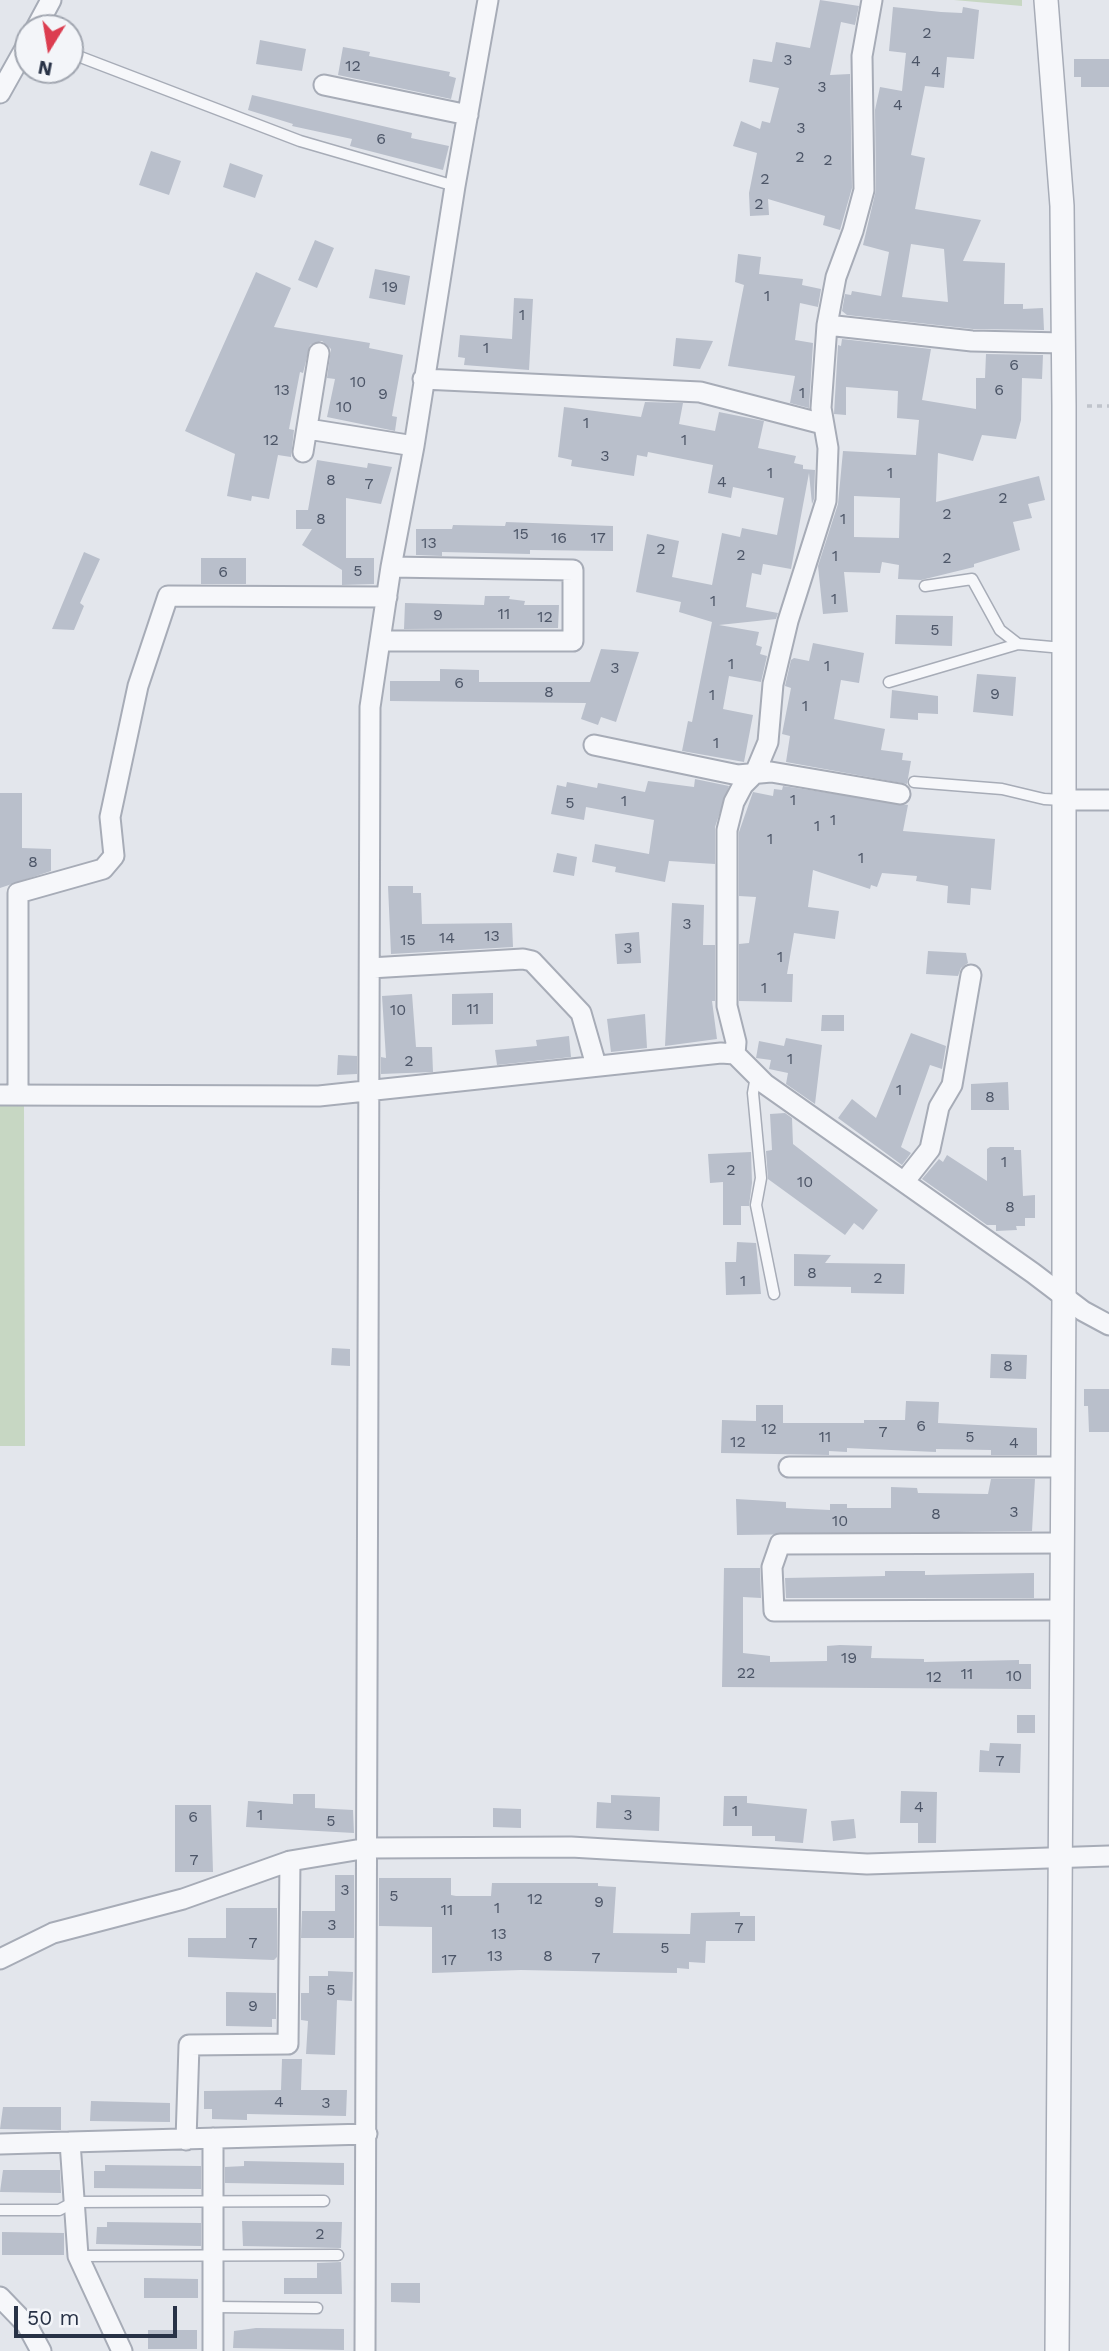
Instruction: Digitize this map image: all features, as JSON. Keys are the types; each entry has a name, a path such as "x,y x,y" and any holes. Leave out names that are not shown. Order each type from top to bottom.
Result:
{"street":[{"path":"365,2351 370,707 391,567 414,446 455,186 488,0"},
{"path":"735,1054 736,1042 727,1006 727,830 743,785 755,773 768,742 773,684 788,621 826,501 828,448 821,408 827,326 836,277 864,190 862,56 872,0"},
{"path":"1046,0 1062,206 1063,343 1064,1296 1057,2351"},
{"path":"0,93 14,68"},
{"path":"324,85 468,115"},
{"path":"827,326 972,341 1063,343"},
{"path":"303,452 319,353"},
{"path":"424,379 700,392 823,424"},
{"path":"308,429 414,446"},
{"path":"380,641 573,641 573,570 391,567"},
{"path":"387,597 168,596 138,687 110,817 115,847 110,864 103,869 18,893 9,1095 319,1096 368,1093 720,1052 735,1054 756,1076 1083,1311 1109,1325"},
{"path":"594,745 738,775 771,772 907,788"},
{"path":"1063,800 1109,800"},
{"path":"370,968 523,959 532,961 581,1013 596,1065"},
{"path":"904,1182 930,1149 939,1107 952,1085 971,975"},
{"path":"789,1467 1063,1467"},
{"path":"1062,1610 774,1611 772,1567 780,1544 1063,1543"},
{"path":"0,1959 53,1933 183,1899 290,1861 368,1848 571,1847 867,1864 1109,1856"},
{"path":"186,2140 189,2045 288,2044 290,1861"},
{"path":"0,2144 366,2134"},
{"path":"213,2138 213,2351"},
{"path":"70,2142 78,2256 122,2351"},
{"path":"0,2297 27,2325 41,2351"}],"lane":[{"path":"84,58 300,141 455,186"},
{"path":"925,586 972,579 1000,630 1018,644"},
{"path":"889,682 1018,644 1063,648"},
{"path":"907,788 1002,789 1044,799 1063,800"},
{"path":"756,1076 752,1093 761,1178 756,1205 774,1294"},
{"path":"0,2210 59,2210 74,2203 324,2201"},
{"path":"78,2256 338,2255"},
{"path":"213,2307 317,2308"}],"green space":[{"path":"954,0 1022,0 1022,6"},
{"path":"0,1106 24,1106 25,1446 0,1446"}],"building":[{"path":"820,0 859,6 855,25 841,22 830,75 850,74 852,188 840,230 823,225 825,216 768,199 769,215 750,216 749,193 757,153 733,146 741,121 760,129 762,121 770,123 779,88 749,82 753,59 772,62 776,42 810,48"},
{"path":"893,7 962,13 963,7 979,10 974,59 947,57 944,88 925,86 911,155 925,158 915,209 981,220 963,261 1005,263 1004,304 1023,304 1023,309 1043,308 1044,330 973,329 847,315 842,311 845,294 851,295 852,291 881,296 889,252 863,245 876,190 875,110 880,87 902,91 906,53 889,51","holes":["911,244 944,249 948,302 902,297"]},
{"path":"260,40 306,49 302,71 256,64"},
{"path":"343,47 370,52 369,56 450,72 449,76 456,78 451,99 338,75"},
{"path":"1074,59 1109,59 1109,87 1081,87 1081,77 1074,77"},
{"path":"252,95 412,133 411,138 449,146 443,170 350,146 352,139 292,126 293,124 248,110"},
{"path":"151,151 181,161 169,195 139,185"},
{"path":"230,163 263,175 255,198 223,187"},
{"path":"315,240 334,248 317,288 298,280"},
{"path":"738,254 761,257 759,274 803,279 802,285 821,289 818,307 800,303 795,340 813,343 809,408 790,403 795,376 728,366 744,285 735,282"},
{"path":"375,269 410,276 405,305 369,298"},
{"path":"256,272 291,288 274,327 370,343 369,348 403,355 392,416 397,417 395,431 327,417 335,379 327,378 331,349 322,341 310,345 303,373 300,372 289,429 294,430 291,457 278,455 269,499 252,496 251,501 227,496 235,454 185,431"},
{"path":"514,298 533,299 529,370 464,365 465,358 458,357 460,335 512,339"},
{"path":"676,338 713,341 700,369 673,366"},
{"path":"842,339 931,349 922,400 976,409 976,378 985,378 986,354 1043,355 1042,379 1022,378 1021,420 1016,439 982,435 973,461 938,453 936,502 1039,476 1045,500 1028,504 1032,518 1013,522 1020,550 974,564 974,567 921,580 898,579 899,565 882,562 880,573 844,572 848,612 823,614 818,566 838,504 843,451 916,455 919,420 897,418 898,391 846,387 846,415 834,414 838,345 841,346","holes":["854,496 900,498 899,538 854,537"]},
{"path":"645,402 683,403 679,424 715,431 719,412 764,421 758,448 796,456 794,463 803,465 803,469 815,470 814,499 812,504 809,473 791,569 763,564 761,575 752,573 746,607 778,613 776,619 719,625 759,632 756,645 762,647 760,654 767,656 761,682 729,676 723,709 753,715 744,762 682,751 688,721 692,722 712,622 679,612 681,602 636,592 647,534 679,541 672,577 712,585 722,533 740,537 742,528 777,535 784,498 733,487 731,498 708,493 713,465 648,452 647,457 637,455 634,476 571,466 572,460 558,457 564,407 641,417"},
{"path":"317,460 367,468 368,463 392,467 381,504 346,498 346,558 374,558 374,584 342,585 342,570 302,545 312,529 296,529 296,510 308,510"},
{"path":"506,522 613,526 613,551 530,550 530,554 442,552 442,556 416,555 416,529 452,529 453,525 505,526"},
{"path":"84,552 100,559 80,603 84,606 74,630 52,629"},
{"path":"201,558 246,558 246,584 201,584"},
{"path":"485,596 510,596 509,599 525,601 524,605 559,605 558,628 404,629 405,603 484,605"},
{"path":"896,615 953,616 952,646 895,644"},
{"path":"813,643 864,653 859,683 841,680 834,719 885,729 881,750 903,753 902,760 911,761 907,784 786,762 790,736 782,734 791,688 785,686 791,660 794,658 809,661"},
{"path":"601,649 639,652 616,722 601,717 598,725 581,719 586,703 390,701 390,681 440,681 440,669 479,670 479,682 590,682"},
{"path":"977,674 1016,677 1013,716 973,712"},
{"path":"892,690 938,696 938,714 918,713 918,720 890,718"},
{"path":"695,779 729,786 715,827 715,864 669,861 665,882 615,872 616,867 592,862 595,844 649,854 654,820 586,807 584,820 551,814 557,785 566,787 567,782 597,788 598,783 645,792 648,781 694,787"},
{"path":"783,786 908,805 903,831 995,839 991,890 971,888 970,905 947,903 948,886 916,881 917,876 882,873 877,887 871,885 870,889 813,870 808,907 839,911 835,939 794,933 787,974 793,974 792,1002 739,1001 739,944 749,943 756,897 739,896 739,832 753,792 773,796 774,789 782,790"},
{"path":"0,793 22,793 22,848 51,849 51,871 0,888"},
{"path":"557,853 577,857 574,876 553,872"},
{"path":"388,886 413,886 413,893 421,893 422,924 512,923 513,947 391,954"},
{"path":"672,903 704,905 703,945 715,945 715,1001 712,1001 717,1039 665,1046"},
{"path":"639,932 641,963 617,964 615,934"},
{"path":"928,951 966,953 968,963 961,968 958,976 926,974"},
{"path":"493,993 493,1024 452,1025 452,994"},
{"path":"412,994 416,1047 432,1047 433,1072 381,1074 381,1057 386,1058 382,996"},
{"path":"645,1014 647,1048 611,1052 607,1019"},
{"path":"822,1015 844,1015 844,1031 821,1031"},
{"path":"911,1033 946,1046 942,1069 930,1065 901,1147 911,1153 902,1165 838,1118 852,1099 876,1118"},
{"path":"569,1036 571,1057 497,1065 495,1050 537,1046 536,1040"},
{"path":"786,1038 822,1045 815,1104 786,1084 788,1073 769,1069 771,1060 756,1058 759,1041 784,1046"},
{"path":"338,1055 357,1056 357,1074 337,1075"},
{"path":"1008,1082 1009,1110 971,1110 971,1084"},
{"path":"785,1113 792,1118 793,1144 878,1210 863,1230 854,1223 845,1235 768,1179 766,1151 772,1150 770,1114"},
{"path":"1014,1147 1014,1150 1021,1150 1023,1196 1035,1195 1035,1218 1025,1218 1025,1226 1016,1226 1017,1230 996,1231 996,1225 987,1225 922,1179 939,1159 943,1162 947,1155 987,1181 987,1149"},
{"path":"751,1152 752,1183 749,1206 741,1206 741,1225 723,1225 723,1182 710,1183 708,1154"},
{"path":"737,1242 756,1243 761,1294 726,1295 725,1262 736,1262"},
{"path":"794,1254 831,1255 825,1263 905,1264 904,1294 851,1293 851,1287 794,1286"},
{"path":"332,1348 350,1349 350,1366 331,1365"},
{"path":"991,1354 1027,1355 1026,1379 990,1378"},
{"path":"1084,1389 1109,1389 1109,1432 1089,1432"},
{"path":"906,1401 939,1402 938,1423 1037,1428 1037,1455 991,1455 991,1450 936,1449 936,1452 847,1448 847,1452 829,1451 829,1455 721,1453 722,1420 756,1421 756,1405 783,1405 783,1423 864,1423 864,1420 905,1420"},
{"path":"991,1479 1035,1479 1032,1531 737,1535 736,1499 786,1502 786,1508 830,1510 830,1504 847,1504 847,1508 891,1508 891,1487 917,1488 918,1493 988,1494"},
{"path":"724,1568 760,1568 761,1598 743,1597 743,1653 770,1656 770,1662 827,1661 827,1646 840,1645 872,1646 871,1658 924,1659 924,1662 1019,1660 1019,1664 1031,1664 1031,1689 722,1687"},
{"path":"885,1571 925,1571 925,1575 1034,1573 1034,1598 786,1598 785,1578 885,1576"},
{"path":"1017,1715 1035,1715 1035,1733 1017,1733"},
{"path":"990,1743 1021,1744 1020,1773 979,1772 980,1750 989,1751"},
{"path":"901,1791 937,1792 936,1843 918,1843 918,1823 900,1823"},
{"path":"293,1794 315,1794 315,1808 353,1810 354,1833 246,1827 248,1801 293,1804"},
{"path":"611,1795 660,1797 659,1831 596,1828 597,1802 611,1803"},
{"path":"724,1796 747,1796 747,1803 807,1809 803,1843 775,1841 775,1836 752,1836 752,1826 723,1826"},
{"path":"175,1805 211,1805 213,1872 175,1872"},
{"path":"493,1808 521,1809 521,1828 493,1827"},
{"path":"854,1819 856,1838 833,1841 831,1821"},
{"path":"335,1875 354,1875 354,1938 301,1938 302,1911 335,1911"},
{"path":"379,1878 451,1878 451,1895 456,1896 491,1896 492,1883 598,1883 598,1886 616,1887 613,1933 690,1934 691,1913 740,1912 740,1916 755,1916 755,1941 706,1941 705,1963 689,1962 689,1969 677,1968 677,1973 521,1970 432,1973 432,1927 379,1926"},
{"path":"226,1908 277,1908 277,1957 274,1960 188,1957 188,1938 226,1938"},
{"path":"328,1971 353,1972 352,2001 337,2000 335,2055 306,2054 308,2021 301,2020 301,1993 309,1993 309,1976 328,1976"},
{"path":"226,1992 276,1993 276,2019 272,2019 272,2027 226,2026"},
{"path":"282,2059 302,2059 301,2090 347,2090 346,2116 247,2114 247,2120 212,2119 212,2109 204,2109 204,2091 281,2090"},
{"path":"91,2101 170,2103 170,2122 90,2121"},
{"path":"3,2107 61,2107 61,2130 0,2129"},
{"path":"244,2161 344,2163 344,2185 225,2183 225,2167 244,2166"},
{"path":"105,2165 201,2166 201,2189 94,2188 94,2171 105,2171"},
{"path":"3,2170 60,2170 61,2193 0,2192"},
{"path":"242,2221 342,2222 341,2248 243,2246"},
{"path":"107,2222 201,2223 201,2246 96,2244 97,2227 107,2227"},
{"path":"2,2232 64,2233 64,2255 2,2255"},
{"path":"341,2262 342,2294 284,2294 284,2278 317,2278 317,2263"},
{"path":"144,2278 198,2279 198,2298 144,2298"},
{"path":"391,2283 420,2283 420,2303 391,2302"},
{"path":"256,2328 344,2329 344,2350 233,2348 234,2331"},
{"path":"148,2330 197,2330 197,2349 148,2349"}]}
